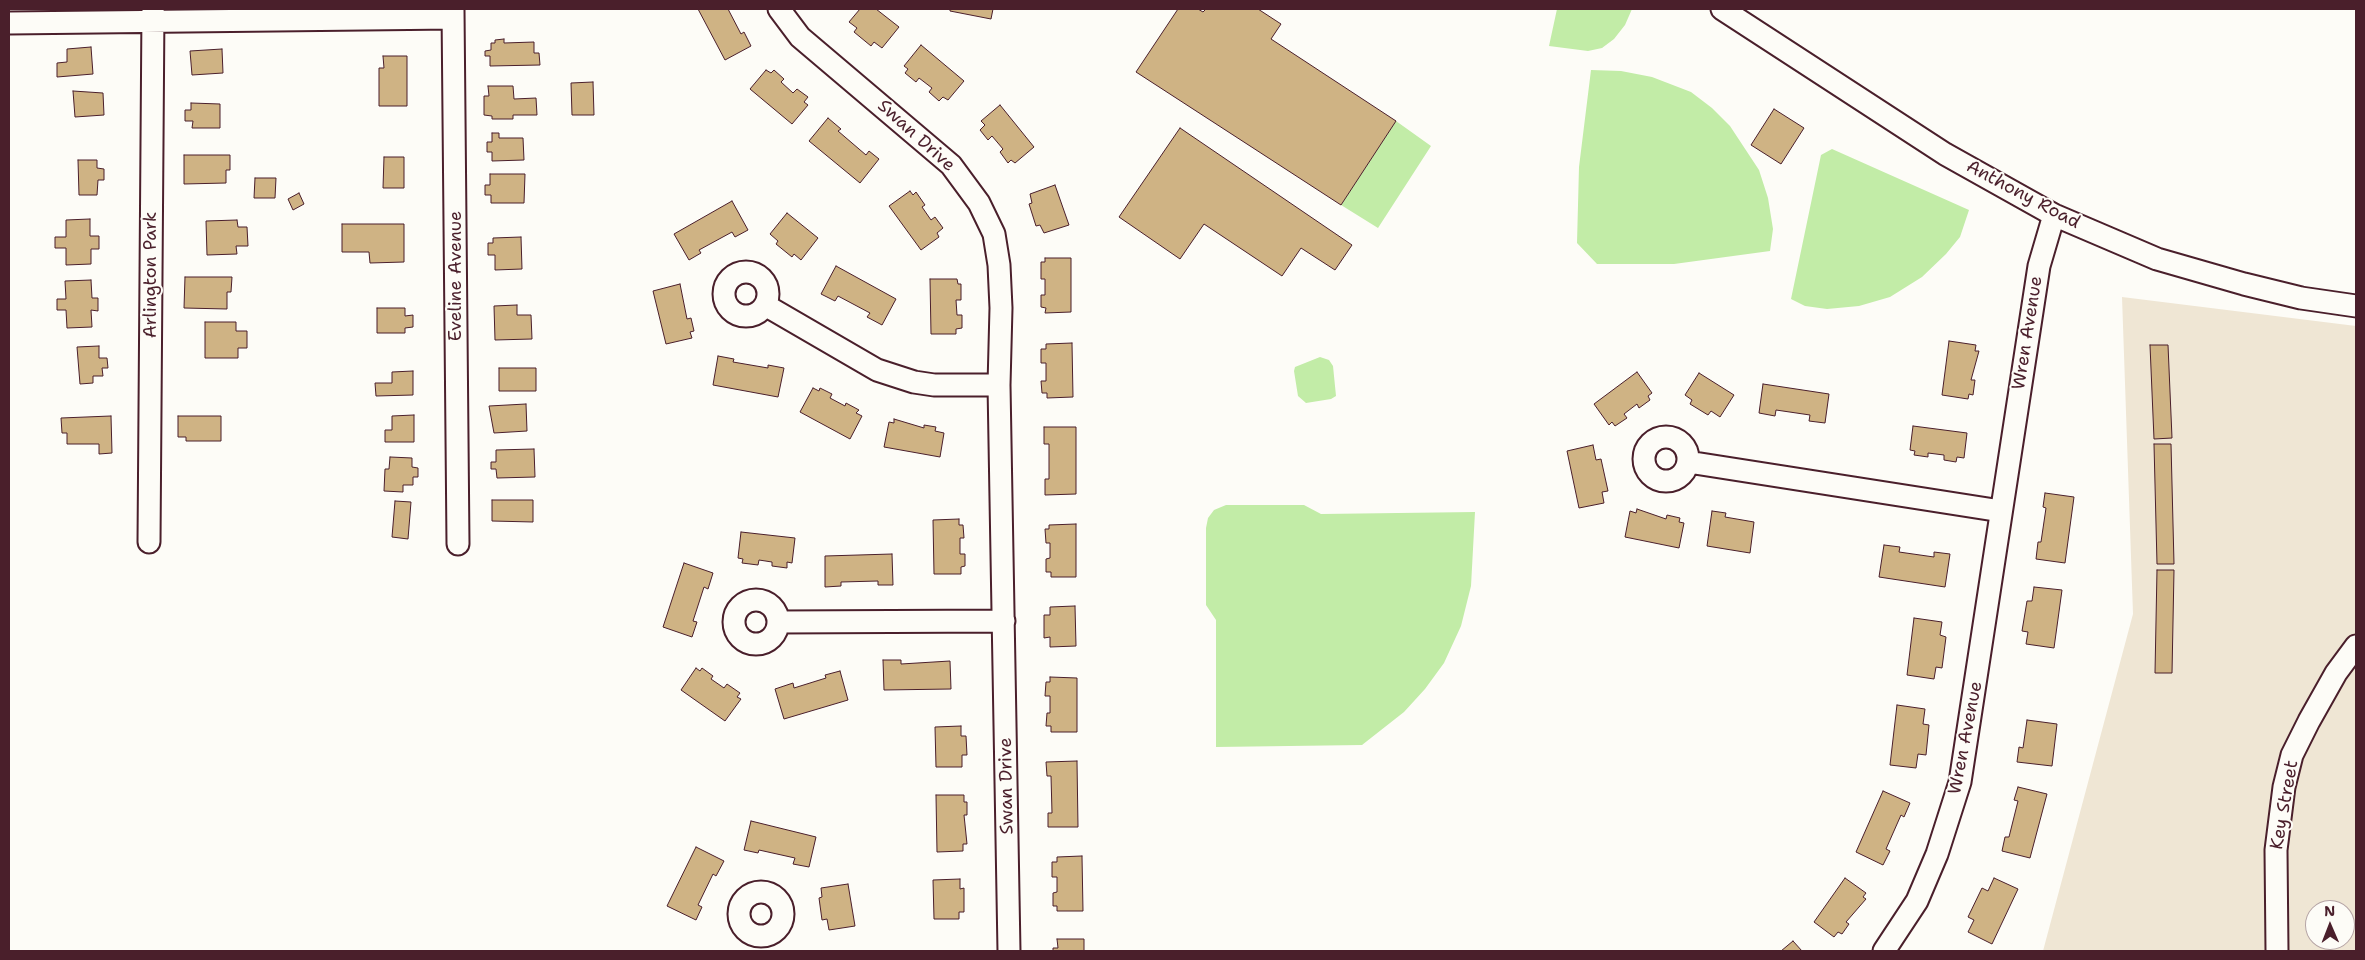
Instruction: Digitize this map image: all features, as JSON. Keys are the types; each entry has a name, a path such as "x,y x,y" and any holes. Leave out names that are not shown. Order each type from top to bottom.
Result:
{"street":[{"name":"Swan Drive","path":"778,9 800,37 952,165 979,203 994,234 1000,265 999,385 1009,951"},
{"name":"Anthony Road","path":"1722,9 1945,154 2054,215 2174,264 2253,287 2301,298 2356,306"},
{"path":"9,23 153,15 453,13"},
{"name":"Eveline Avenue","path":"453,13 458,544"},
{"name":"Arlington Park","path":"149,542 153,15"},
{"name":"Wren Avenue","path":"1884,951 1917,901 1937,854 1960,782 2039,266 2054,215"},
{"path":"765,305 878,370 914,382 934,385 999,385"},
{"path":"1688,462 2001,511"},
{"path":"779,622 1004,621"},
{"name":"Key Street","path":"2277,951 2276,850 2279,816 2288,771 2292,756 2308,721 2336,673 2356,646"}],"shaded area":[{"path":"2122,297 2356,326 2356,951 2043,951 2133,614"}],"green space":[{"path":"1557,9 1632,9 1625,25 1614,39 1602,48 1588,51 1549,46"},
{"path":"1591,70 1621,71 1652,77 1691,92 1712,108 1730,126 1759,170 1768,198 1773,229 1770,251 1674,264 1597,264 1577,243 1579,167"},
{"path":"1396,121 1431,146 1378,228 1341,205"},
{"path":"1832,149 1969,210 1960,237 1946,254 1922,277 1890,297 1859,306 1827,309 1805,306 1791,299 1821,155"},
{"path":"1320,357 1329,360 1333,366 1336,396 1331,399 1306,403 1298,396 1295,367"},
{"path":"1226,505 1304,505 1321,514 1475,512 1471,586 1461,626 1444,663 1425,689 1404,712 1362,745 1216,747 1216,620 1206,605 1206,528 1208,518 1214,510"}],"building":[{"path":"698,9 728,9 741,34 744,32 751,46 725,60"},
{"path":"860,9 876,9 899,27 882,48 874,42 871,46 854,32 857,28 849,22"},
{"path":"950,9 993,9 991,19 950,11"},
{"path":"1178,9 1198,9 1203,12 1206,9 1258,9 1281,24 1271,39 1396,121 1341,205 1136,72"},
{"path":"504,39 504,43 534,42 534,53 539,53 540,65 490,66 490,56 485,56 485,51 491,50 491,43 495,43 495,40"},
{"path":"921,45 964,81 948,100 943,97 939,101 929,92 932,88 919,78 916,82 905,73 908,69 904,66"},
{"path":"91,47 93,74 57,77 57,63 67,62 67,49"},
{"path":"222,49 223,73 192,75 190,51"},
{"path":"383,56 407,56 407,106 379,106 379,68 384,68"},
{"path":"766,70 771,73 774,70 784,79 781,82 793,93 797,89 808,97 804,102 808,105 792,124 750,89"},
{"path":"593,82 594,115 572,115 571,83"},
{"path":"488,86 513,86 514,99 536,98 537,115 513,115 513,119 492,119 492,116 484,115 484,96 489,96"},
{"path":"73,91 103,93 104,115 75,117"},
{"path":"191,103 220,104 220,128 192,128 193,121 185,121 185,110 191,110"},
{"path":"1000,105 1034,147 1015,163 1011,160 1008,163 1000,152 1003,149 992,136 988,140 980,130 985,125 981,121"},
{"path":"1774,109 1804,128 1781,164 1751,145"},
{"path":"828,118 841,129 838,131 866,155 869,151 879,159 860,183 809,141"},
{"path":"1180,128 1352,245 1335,270 1301,248 1282,276 1204,224 1180,259 1119,217"},
{"path":"492,133 499,133 499,138 523,138 524,160 492,161 492,152 487,152 487,142 492,142"},
{"path":"184,155 230,155 230,170 226,170 226,183 184,184"},
{"path":"384,157 404,157 404,188 383,188"},
{"path":"78,160 97,160 97,168 104,169 104,180 98,180 97,195 79,195"},
{"path":"490,174 525,174 524,203 491,203 491,195 485,195 485,185 490,185"},
{"path":"255,178 276,178 275,198 254,198"},
{"path":"1055,185 1069,225 1044,233 1040,225 1036,226 1029,204 1032,203 1030,194"},
{"path":"910,191 913,195 916,192 925,205 922,207 931,220 935,217 943,228 937,233 939,237 921,250 889,206"},
{"path":"299,193 304,204 293,210 288,199"},
{"path":"732,201 748,230 735,237 732,232 699,250 701,253 689,260 674,234"},
{"path":"787,213 818,238 801,260 794,254 792,257 776,244 778,241 770,234"},
{"path":"90,219 90,236 99,236 99,249 91,249 91,264 66,265 66,248 55,248 55,237 66,237 66,220"},
{"path":"237,220 238,227 247,227 248,246 236,246 237,254 207,255 206,221"},
{"path":"342,224 404,224 404,262 370,263 369,252 342,252"},
{"path":"521,237 522,269 495,270 495,255 488,255 488,243 493,243 493,238"},
{"path":"1045,258 1071,258 1071,312 1045,313 1046,308 1041,307 1041,295 1045,295 1045,279 1041,279 1041,262 1045,262"},
{"path":"836,266 896,299 882,325 867,317 870,313 838,296 835,301 821,294"},
{"path":"185,277 232,277 231,292 227,292 227,309 184,308"},
{"path":"930,279 957,279 958,284 961,284 961,300 956,300 957,315 962,315 962,328 956,329 956,334 931,334"},
{"path":"91,280 92,298 98,298 98,311 91,310 92,327 67,328 66,310 57,310 57,299 66,299 65,281"},
{"path":"680,284 687,319 691,318 694,331 690,332 692,338 666,344 653,291"},
{"path":"517,305 517,315 531,315 532,339 495,340 494,306"},
{"path":"377,308 405,308 405,316 413,315 413,327 405,328 405,333 377,333"},
{"path":"205,322 236,322 236,331 247,331 247,348 238,348 238,358 205,358"},
{"path":"1949,341 1976,345 1975,351 1979,351 1971,380 1975,380 1973,395 1969,394 1968,399 1942,395"},
{"path":"1072,343 1073,397 1047,398 1047,393 1042,393 1041,381 1046,381 1046,363 1041,363 1041,349 1046,349 1046,344"},
{"path":"2150,345 2168,345 2172,438 2154,439"},
{"path":"99,346 99,358 107,358 108,368 102,368 103,376 93,376 93,383 80,384 77,347"},
{"path":"718,356 734,359 733,362 768,368 768,365 784,368 778,397 713,385"},
{"path":"499,368 536,368 536,391 499,391"},
{"path":"413,371 413,395 376,396 375,383 392,383 392,372"},
{"path":"1637,372 1652,393 1648,396 1650,400 1639,408 1637,404 1624,414 1627,418 1615,426 1612,422 1609,425 1594,404"},
{"path":"1699,373 1734,395 1720,417 1711,411 1708,415 1690,404 1692,400 1685,395"},
{"path":"1763,384 1829,394 1825,423 1809,421 1810,415 1776,410 1775,416 1759,413"},
{"path":"813,388 819,391 820,388 832,394 830,398 845,406 846,403 859,410 856,413 862,416 850,439 800,412"},
{"path":"526,404 527,431 494,433 489,406"},
{"path":"414,415 414,442 385,442 385,430 392,430 392,416"},
{"path":"111,416 112,453 99,454 99,444 67,444 67,433 62,433 61,418"},
{"path":"178,416 221,416 221,441 186,441 186,437 178,437"},
{"path":"894,419 924,428 924,425 936,427 935,431 944,433 940,457 884,447 889,422 894,423"},
{"path":"1913,426 1967,433 1964,458 1957,457 1956,462 1944,460 1944,455 1928,453 1928,457 1914,455 1915,451 1910,450"},
{"path":"1044,427 1076,427 1076,494 1045,495 1045,479 1049,479 1049,444 1044,444"},
{"path":"2154,444 2171,444 2174,564 2157,564"},
{"path":"1593,445 1596,460 1601,459 1608,491 1602,492 1604,503 1579,508 1567,451"},
{"path":"534,449 535,477 497,478 496,469 491,469 491,462 496,462 496,450"},
{"path":"390,457 412,458 412,467 418,468 418,477 413,477 413,485 403,485 403,492 384,491 385,469 389,469"},
{"path":"2045,493 2074,497 2065,563 2036,559 2038,542 2041,542 2046,508 2043,507"},
{"path":"492,500 533,500 533,522 492,521"},
{"path":"395,501 411,502 408,539 392,537"},
{"path":"1637,509 1666,519 1667,515 1680,518 1679,522 1684,523 1679,548 1625,537 1630,511 1636,513"},
{"path":"1712,511 1726,513 1725,517 1754,522 1750,553 1707,546"},
{"path":"959,519 959,525 963,525 964,538 960,538 960,554 965,554 965,566 961,567 961,574 934,574 933,520"},
{"path":"1076,524 1076,577 1051,577 1051,572 1046,572 1046,559 1050,558 1050,543 1046,543 1045,529 1049,529 1049,525"},
{"path":"741,532 795,538 792,563 787,562 787,568 772,566 772,562 759,560 758,565 742,563 743,559 738,558"},
{"path":"1884,545 1900,547 1899,552 1934,557 1934,552 1950,554 1945,587 1879,577"},
{"path":"892,554 893,585 878,585 878,581 841,582 841,586 825,587 825,556"},
{"path":"684,563 713,573 708,589 704,587 693,621 697,622 692,637 663,627"},
{"path":"2157,570 2174,570 2172,673 2155,673"},
{"path":"2034,587 2062,590 2054,648 2026,644 2028,632 2022,631 2027,601 2032,601"},
{"path":"1075,606 1076,646 1050,647 1050,637 1044,638 1044,615 1050,615 1050,607"},
{"path":"1914,618 1942,622 1940,635 1946,637 1942,668 1936,667 1934,679 1907,675"},
{"path":"883,660 901,660 901,664 950,661 951,689 884,690"},
{"path":"696,668 700,671 702,668 713,676 711,679 724,688 727,684 740,693 737,697 741,699 725,721 681,690"},
{"path":"840,671 848,700 784,719 775,689 793,683 794,688 826,678 825,675"},
{"path":"1050,677 1077,678 1077,732 1051,732 1051,726 1046,726 1047,713 1050,713 1050,696 1045,696 1046,682 1050,682"},
{"path":"1897,705 1925,709 1923,724 1929,725 1926,755 1918,754 1916,768 1890,765"},
{"path":"2027,720 2057,724 2052,766 2017,762 2019,747 2023,748"},
{"path":"961,726 961,736 966,736 967,755 962,755 962,767 936,767 935,727"},
{"path":"1077,761 1078,827 1048,827 1048,813 1052,813 1051,776 1047,776 1046,762"},
{"path":"2018,787 2047,794 2030,858 2002,851 2005,837 2009,837 2018,801 2014,800"},
{"path":"1883,791 1910,803 1904,817 1901,815 1886,849 1890,851 1883,865 1856,852"},
{"path":"936,795 964,795 964,802 967,802 967,815 964,815 967,844 963,844 963,851 937,852"},
{"path":"751,821 816,837 809,867 793,864 795,858 759,850 758,853 744,850"},
{"path":"696,847 724,861 716,876 713,874 698,905 702,907 696,920 667,906"},
{"path":"1082,856 1083,911 1057,911 1057,906 1053,906 1053,893 1057,892 1057,877 1052,877 1052,862 1057,862 1057,857"},
{"path":"1845,878 1866,893 1863,897 1866,899 1846,922 1849,924 1842,934 1838,932 1834,937 1814,922"},
{"path":"1994,878 2018,889 1992,944 1968,932 1974,920 1968,917 1982,888 1988,891"},
{"path":"960,879 960,889 964,888 964,912 959,912 959,919 934,919 933,880"},
{"path":"848,884 855,926 829,930 827,919 822,920 819,898 822,897 821,888"},
{"path":"1057,939 1084,939 1084,951 1053,951 1053,948 1058,948"},
{"path":"1793,941 1802,951 1781,951"}]}
